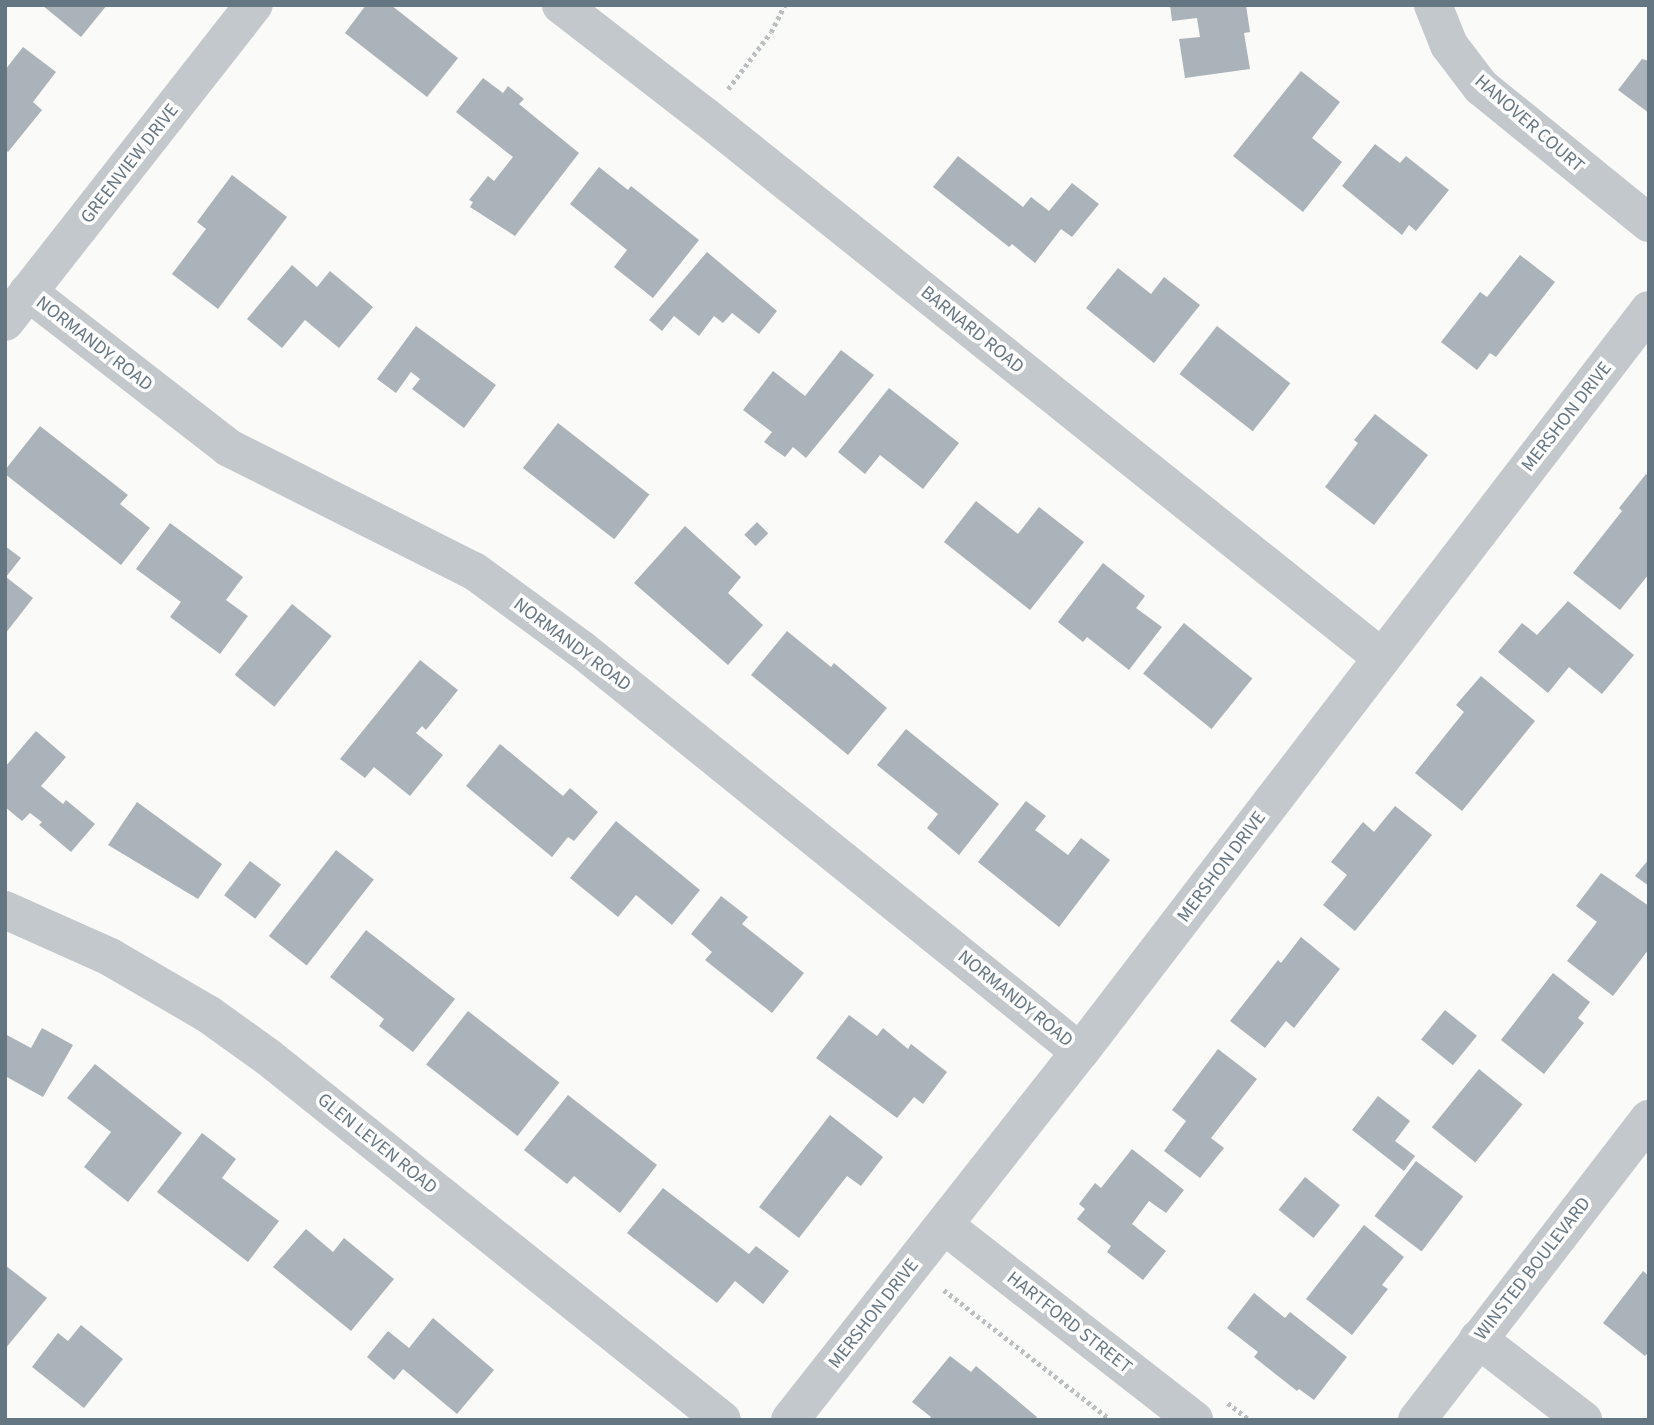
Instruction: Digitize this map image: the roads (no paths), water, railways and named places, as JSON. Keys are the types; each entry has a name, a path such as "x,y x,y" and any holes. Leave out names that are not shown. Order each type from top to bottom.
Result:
{"street":[{"name":"GREENVIEW DRIVE","path":"5,322 254,5"},
{"name":"BARNARD ROAD","path":"561,5 706,117 1381,657"},
{"name":"HANOVER COURT","path":"1433,5 1449,45 1481,87 1649,223"},
{"name":"NORMANDY ROAD","path":"29,292 229,448 474,571 581,649 1080,1052"},
{"name":"MERSHON DRIVE","path":"790,1420 1080,1052 1649,310"},
{"name":"GLEN LEVEN ROAD","path":"5,910 110,957 208,1014 268,1057 722,1420"},
{"name":"WINSTED BOULEVARD","path":"1417,1420 1649,1119"},
{"name":"HARTFORD STREET","path":"945,1226 1194,1420"},
{"path":"1478,1339 1583,1420"}]}
